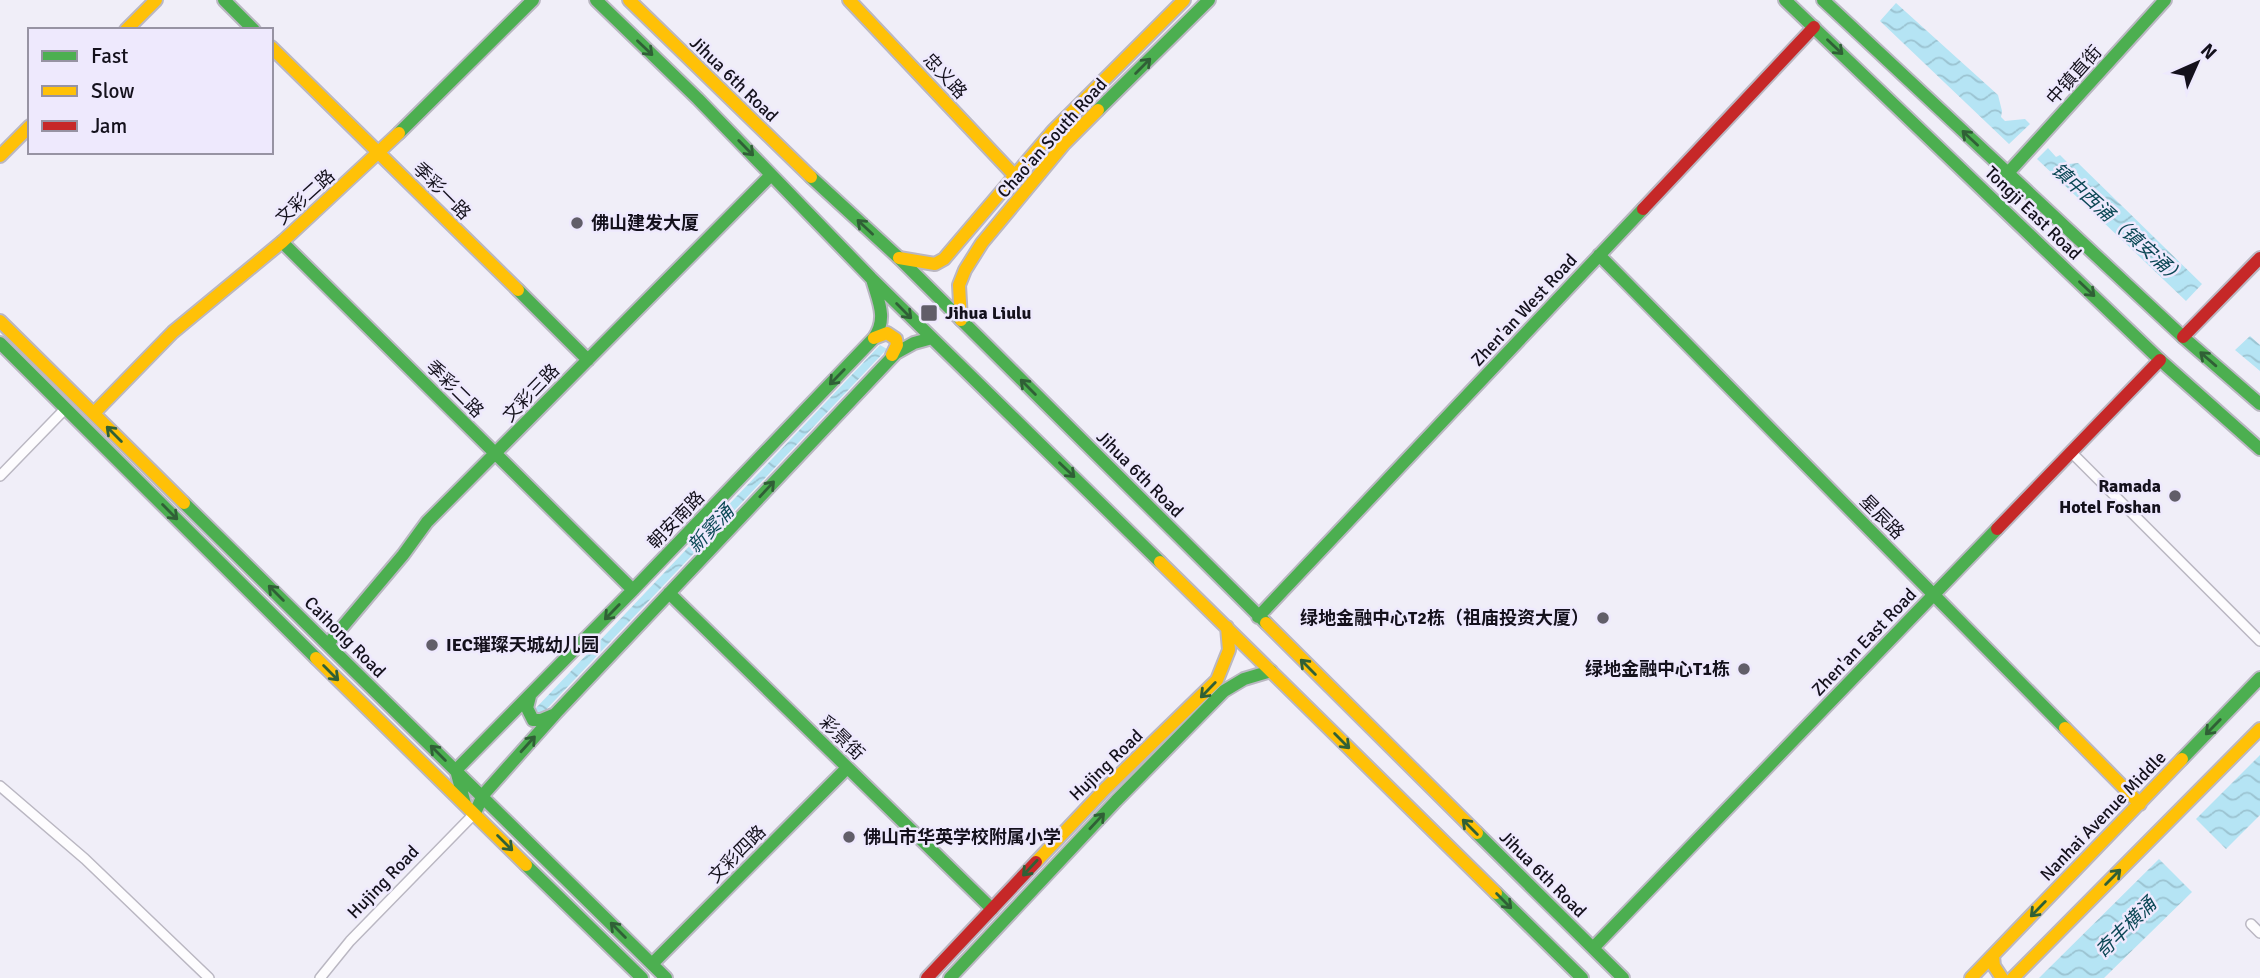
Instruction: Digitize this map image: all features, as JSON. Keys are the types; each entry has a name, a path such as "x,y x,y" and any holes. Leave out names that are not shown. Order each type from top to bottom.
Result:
{"main road":[{"path":"128,28 156,0"},
{"path":"224,0 252,28"},
{"name":"文彩二路","path":"94,413 173,332 282,242 379,153 533,0"},
{"path":"596,0 698,99 765,167 770,176 932,338 1582,978"},
{"name":"Jihua 6th Road","path":"629,0 790,158 899,258 1623,978"},
{"name":"忠义路","path":"849,0 1015,176"},
{"name":"Chao'an South Road","path":"899,258 934,264 944,259 1053,131 1184,0"},
{"name":"Chao'an South Road","path":"961,320 959,285 982,243 1065,144 1209,0"},
{"name":"Tongji East Road","path":"1785,0 2160,360 2260,449"},
{"name":"中镇直街","path":"2008,173 2165,0"},
{"name":"Tongji East Road","path":"1828,2 2183,337 2260,404"},
{"name":"Zhen'an West Road","path":"1258,617 1814,27"},
{"name":"季彩一路","path":"273,49 588,360"},
{"path":"0,156 28,128"},
{"name":"文彩三路","path":"328,645 427,523 770,176"},
{"name":"季彩二路","path":"282,242 633,590"},
{"name":"星辰路","path":"1600,255 2140,804"},
{"path":"2183,337 2260,258"},
{"path":"872,278 881,309 881,328 874,338"},
{"name":"Caihong Road","path":"0,321 666,978"},
{"path":"456,771 470,809 556,713 898,348 895,336 887,333 874,338"},
{"name":"朝安南路","path":"456,771 874,338"},
{"path":"890,358 908,346 932,338"},
{"name":"Caihong Road","path":"0,343 385,727 642,978"},
{"name":"Zhen'an East Road","path":"1593,948 2160,360"},
{"name":"彩景街","path":"669,593 992,909"},
{"name":"Hujing Road","path":"926,978 1105,789 1217,680 1229,650 1227,627"},
{"name":"Hujing Road","path":"950,978 1116,801 1224,691 1244,679 1271,671"},
{"name":"Nanhai Avenue Middle","path":"1971,978 2260,678"},
{"path":"530,695 527,714 533,720 548,719 556,713"},
{"path":"2013,978 2260,729"},
{"name":"文彩四路","path":"652,964 847,768"},
{"path":"1993,956 1994,966 2002,978"}],"street":[{"path":"0,476 66,408"},
{"path":"2071,452 2260,641"},
{"path":"0,786 85,859 209,978"},
{"name":"Hujing Road","path":"320,978 350,941 470,809"},
{"path":"2256,926 2260,933"}],"water":[{"path":"1896,3 1998,95 2001,117 2005,121 2025,119 2030,124 2009,144 1880,21"},
{"name":"镇中西涌（镇安涌）","path":"2048,148 2056,157 2060,155 2069,164 2078,163 2202,284 2186,301 2037,159"},
{"path":"2250,336 2260,345 2260,371 2235,350"},
{"name":"新窦涌","path":"880,345 887,349 541,715 535,709"},
{"path":"2260,755 2260,815 2226,849 2196,819"},
{"name":"奇丰横涌","path":"2159,859 2192,892 2104,978 2039,978"}],"traffic: fast":[{"path":"224,0 252,28"},
{"path":"399,133 533,0"},
{"path":"596,0 698,99 871,278 1160,562"},
{"path":"1098,110 1209,0"},
{"path":"1785,0 2160,360 2260,449"},
{"path":"1823,0 2183,337 2260,404"},
{"path":"2008,173 2165,0"},
{"path":"328,644 403,555 427,522 770,176"},
{"path":"811,177 899,258 1266,623"},
{"path":"1258,617 1643,209"},
{"path":"282,242 633,590"},
{"path":"1599,255 2065,728"},
{"path":"465,804 456,770 874,338 881,316 872,279"},
{"path":"518,290 588,360"},
{"path":"475,813 483,795 556,713 896,353 914,343 932,338"},
{"path":"0,343 316,658"},
{"path":"184,503 666,978"},
{"path":"1593,948 1997,529"},
{"path":"669,593 992,909"},
{"path":"950,978 1116,801 1224,691 1244,679 1271,671"},
{"path":"2182,759 2260,678"},
{"path":"530,696 527,708 533,720 553,715"},
{"path":"652,964 847,768"},
{"path":"1477,833 1623,978"},
{"path":"526,865 642,978"},
{"path":"1496,893 1582,978"}],"traffic: slow":[{"path":"128,28 156,0"},
{"path":"629,0 811,177"},
{"path":"849,0 1015,176"},
{"path":"899,258 935,264 944,259 1053,131 1184,0"},
{"path":"273,49 518,290"},
{"path":"961,320 959,285 982,243 1065,143 1098,110"},
{"path":"0,156 28,128"},
{"path":"94,413 173,332 282,242 399,133"},
{"path":"0,321 184,503"},
{"path":"874,338 887,333 896,339 897,345 892,355"},
{"path":"1160,562 1496,893"},
{"path":"1266,623 1477,833"},
{"path":"1036,862 1105,789 1217,680 1229,650 1227,627"},
{"path":"316,658 526,865"},
{"path":"2065,728 2140,804"},
{"path":"2013,978 2260,729"},
{"path":"1971,978 2182,759"},
{"path":"1993,956 1994,966 2002,978"}],"traffic: jam":[{"path":"1643,209 1814,27"},
{"path":"2183,337 2260,258"},
{"path":"1997,529 2160,360"},
{"path":"927,978 1036,862"}],"place":[{"name":"佛山建发大厦","path":"577,223"},
{"name":"Jihua Liulu","path":"929,313"},
{"name":"Ramada Hotel Foshan","path":"2175,496"},
{"name":"绿地金融中心T2栋（祖庙投资大厦）","path":"1603,618"},
{"name":"IEC璀璨天城幼儿园","path":"432,645"},
{"name":"绿地金融中心T1栋","path":"1744,669"},
{"name":"佛山市华英学校附属小学","path":"849,837"}]}
